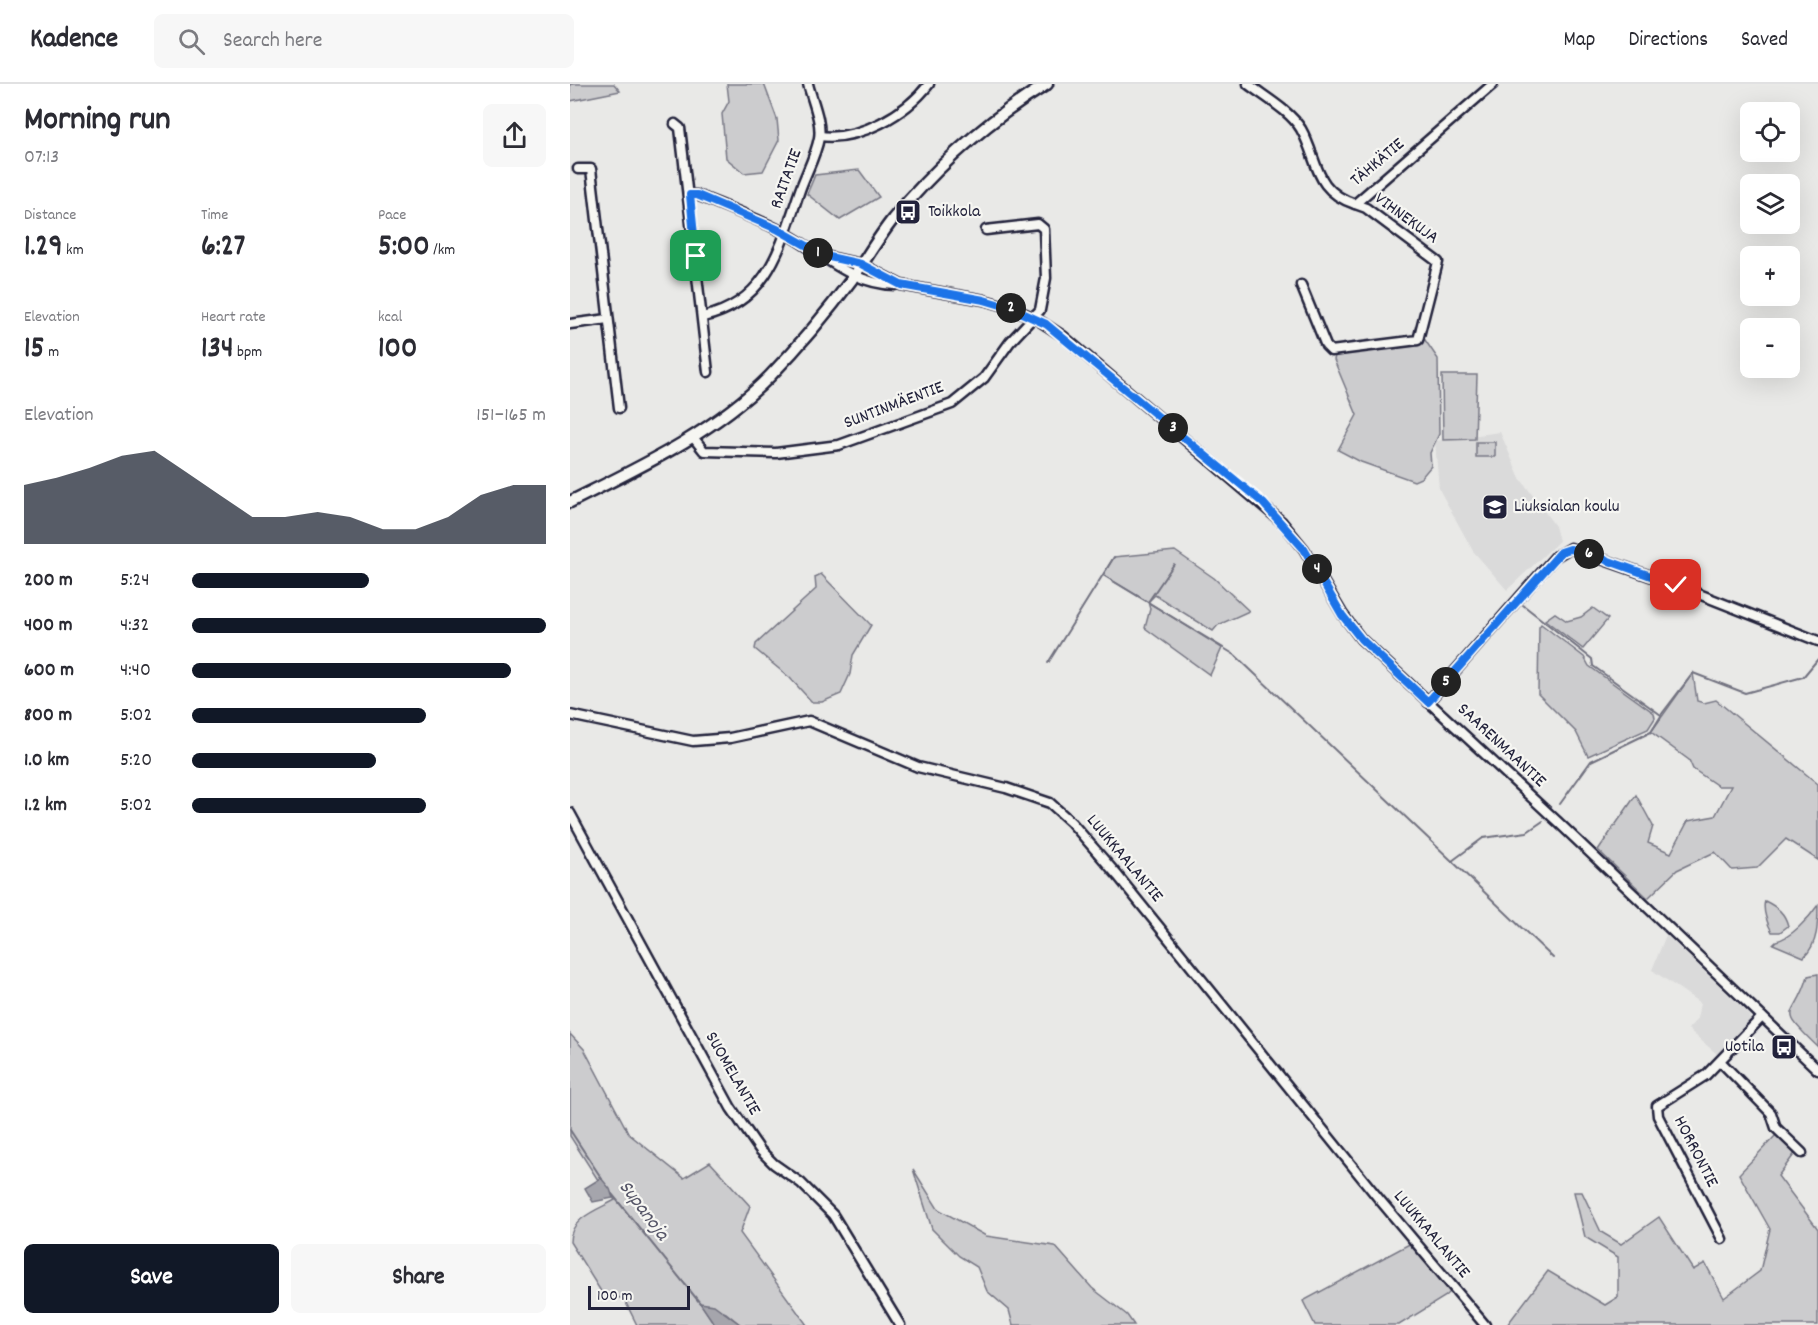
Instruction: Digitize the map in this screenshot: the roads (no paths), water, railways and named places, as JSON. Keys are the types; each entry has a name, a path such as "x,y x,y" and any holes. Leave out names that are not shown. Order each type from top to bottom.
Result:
{"main road":[{"path":"570,502 693,437 768,378 803,341 853,277 892,220 934,172 990,123 1047,84"}],"street":[{"name":"RAITATIE","path":"702,317 717,314 741,301 760,284 786,233 820,136 808,84"},
{"path":"820,136 849,134 876,125 901,111 929,84"},
{"name":"TÄHKÄTIE","path":"1248,84 1286,113 1300,129 1317,173 1324,184 1340,199 1355,204 1493,84"},
{"path":"675,124 680,128 690,195 708,372"},
{"path":"578,169 591,169 619,408"},
{"path":"690,195 697,195 786,233 825,256 853,277"},
{"name":"VIHNEKUJA","path":"1301,285 1326,346 1331,351 1418,339 1442,265 1366,208 1355,204"},
{"path":"986,230 1038,224 1044,229 1046,278 1040,310 1035,318"},
{"name":"SAARENMAANTIE","path":"825,256 861,264 901,285"},
{"name":"SAARENMAANTIE","path":"853,277 885,285 901,285 984,300 1035,318 1063,336 1269,510 1304,549 1342,615 1361,639 1818,1070"},
{"name":"SUNTINMÄENTIE","path":"693,437 704,451 776,453 838,445 928,415 952,404 984,378 1022,326 1035,318"},
{"path":"570,324 608,319"},
{"path":"1428,702 1555,557 1570,549 1676,585 1818,641"},
{"name":"LUUKKAALANTIE","path":"570,715 693,741 730,738 809,721 918,767 1006,788 1050,803 1071,822 1118,876 1379,1199 1485,1325"},
{"name":"SUOMELANTIE","path":"570,813 731,1108 760,1149 774,1164 801,1183 833,1215 900,1325"},
{"name":"HORRONTIE","path":"1722,1239 1657,1111 1657,1106 1706,1075 1762,1017"},
{"path":"1720,1061 1771,1113 1776,1128 1802,1153"}],"waterway":[{"path":"1048,663 1114,557"},
{"path":"1148,602 1174,564"},
{"path":"1103,575 1235,655 1452,861 1483,838 1527,832 1543,821"},
{"path":"1523,605 1592,659 1593,666 1661,715 1693,673 1745,693 1803,677 1818,659"},
{"path":"1560,804 1591,761 1651,732 1661,716"},
{"path":"1452,861 1553,958"},
{"name":"Supanoja","path":"570,1130 602,1179"},
{"name":"Supanoja","path":"612,1194 700,1303"}],"place":[{"name":"Toikkola","path":"908,212"},
{"name":"Liuksialan koulu","path":"1495,507"},
{"name":"Uotila","path":"1784,1047"}]}
